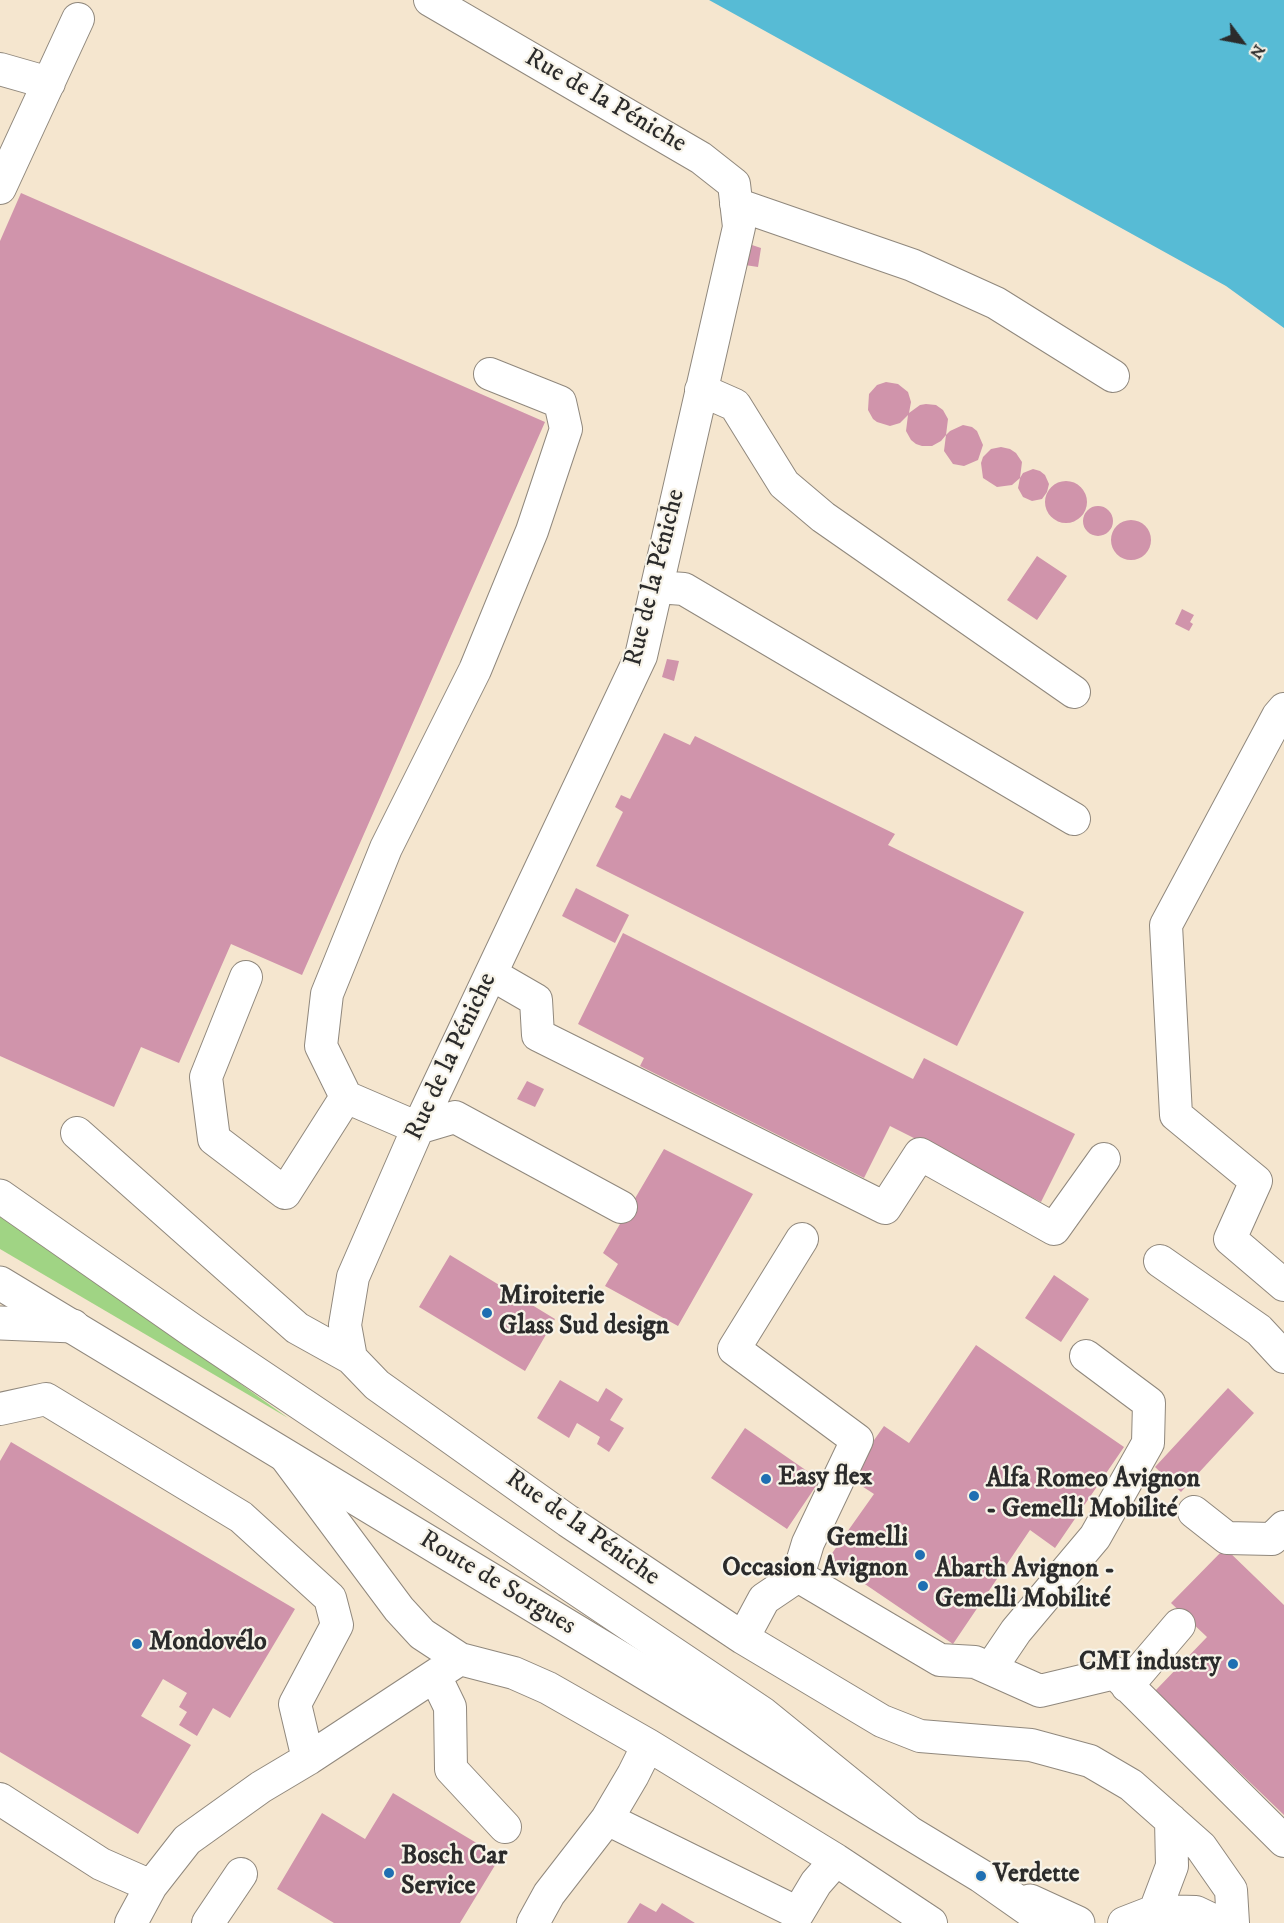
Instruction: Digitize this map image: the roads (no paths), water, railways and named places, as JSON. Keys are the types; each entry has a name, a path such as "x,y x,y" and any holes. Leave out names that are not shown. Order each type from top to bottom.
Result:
{"main road":[{"path":"0,1196 193,1331 763,1714 906,1830"},
{"name":"Route de Sorgues","path":"0,1283 994,1884"},
{"path":"0,1323 73,1326"},
{"path":"994,1884 1048,1923"},
{"path":"994,1884 1078,1923"}],"street":[{"name":"Rue de la Péniche","path":"430,0 701,159 734,184 739,227 641,656 418,1128 353,1277 345,1325 351,1358 377,1385 568,1521 743,1638 882,1721 920,1737 1031,1745 1090,1761 1131,1785 1201,1847 1231,1890 1233,1923"},
{"path":"0,188 78,19"},
{"path":"0,69 49,83"},
{"path":"736,204 912,265 996,303 1113,376"},
{"path":"490,374 560,402 566,429 532,531 475,670 386,848 327,994 321,1046 346,1096 418,1128 455,1117 621,1207"},
{"path":"701,390 735,405 784,484 823,516 1074,692"},
{"path":"657,587 684,589 1074,819"},
{"path":"1284,709 1278,716 1166,925 1176,1115 1256,1181 1230,1239 1284,1286"},
{"path":"491,974 536,1000 538,1035 885,1208 920,1154 1054,1229 1104,1159"},
{"path":"246,977 206,1077 214,1139 285,1193 346,1096"},
{"path":"77,1133 297,1328 351,1358"},
{"path":"743,1638 764,1599 798,1576 808,1543 857,1440 734,1349 802,1239"},
{"path":"1160,1261 1259,1330 1284,1357"},
{"path":"992,1668 1016,1631 1095,1537 1148,1443 1149,1403 1086,1356"},
{"path":"0,1409 46,1399 242,1517 330,1598 337,1626 295,1704 308,1759"},
{"path":"284,1455 399,1609 447,1667 451,1769 505,1827"},
{"path":"1194,1512 1227,1538 1272,1539 1284,1527"},
{"path":"798,1576 940,1660 975,1662 1040,1691 1115,1673 1284,1841"},
{"path":"1127,1686 1179,1625"},
{"path":"138,1921 151,1886 187,1840 261,1787 308,1759 447,1667 514,1673 548,1688 648,1745 836,1860 931,1923"},
{"path":"533,1923 549,1894 607,1819 648,1745"},
{"path":"0,1799 101,1864 151,1886"},
{"path":"607,1819 796,1918 816,1883 836,1860"},
{"path":"1155,1911 1172,1866 1171,1820"},
{"path":"208,1923 241,1874"},
{"path":"1124,1923 1155,1911 1196,1912 1218,1923"}],"water":[{"path":"709,0 1284,0 1284,328 1226,286"}],"place":[{"name":"Miroiterie Glass Sud design","path":"487,1313"},
{"name":"Easy flex","path":"766,1479"},
{"name":"Alfa Romeo Avignon - Gemelli Mobilité","path":"974,1496"},
{"name":"Gemelli Occasion Avignon","path":"920,1555"},
{"name":"Abarth Avignon - Gemelli Mobilité","path":"923,1586"},
{"name":"Mondovélo","path":"137,1644"},
{"name":"CMI industry","path":"1233,1664"},
{"name":"Bosch Car Service","path":"389,1873"},
{"name":"Verdette","path":"981,1876"}]}
